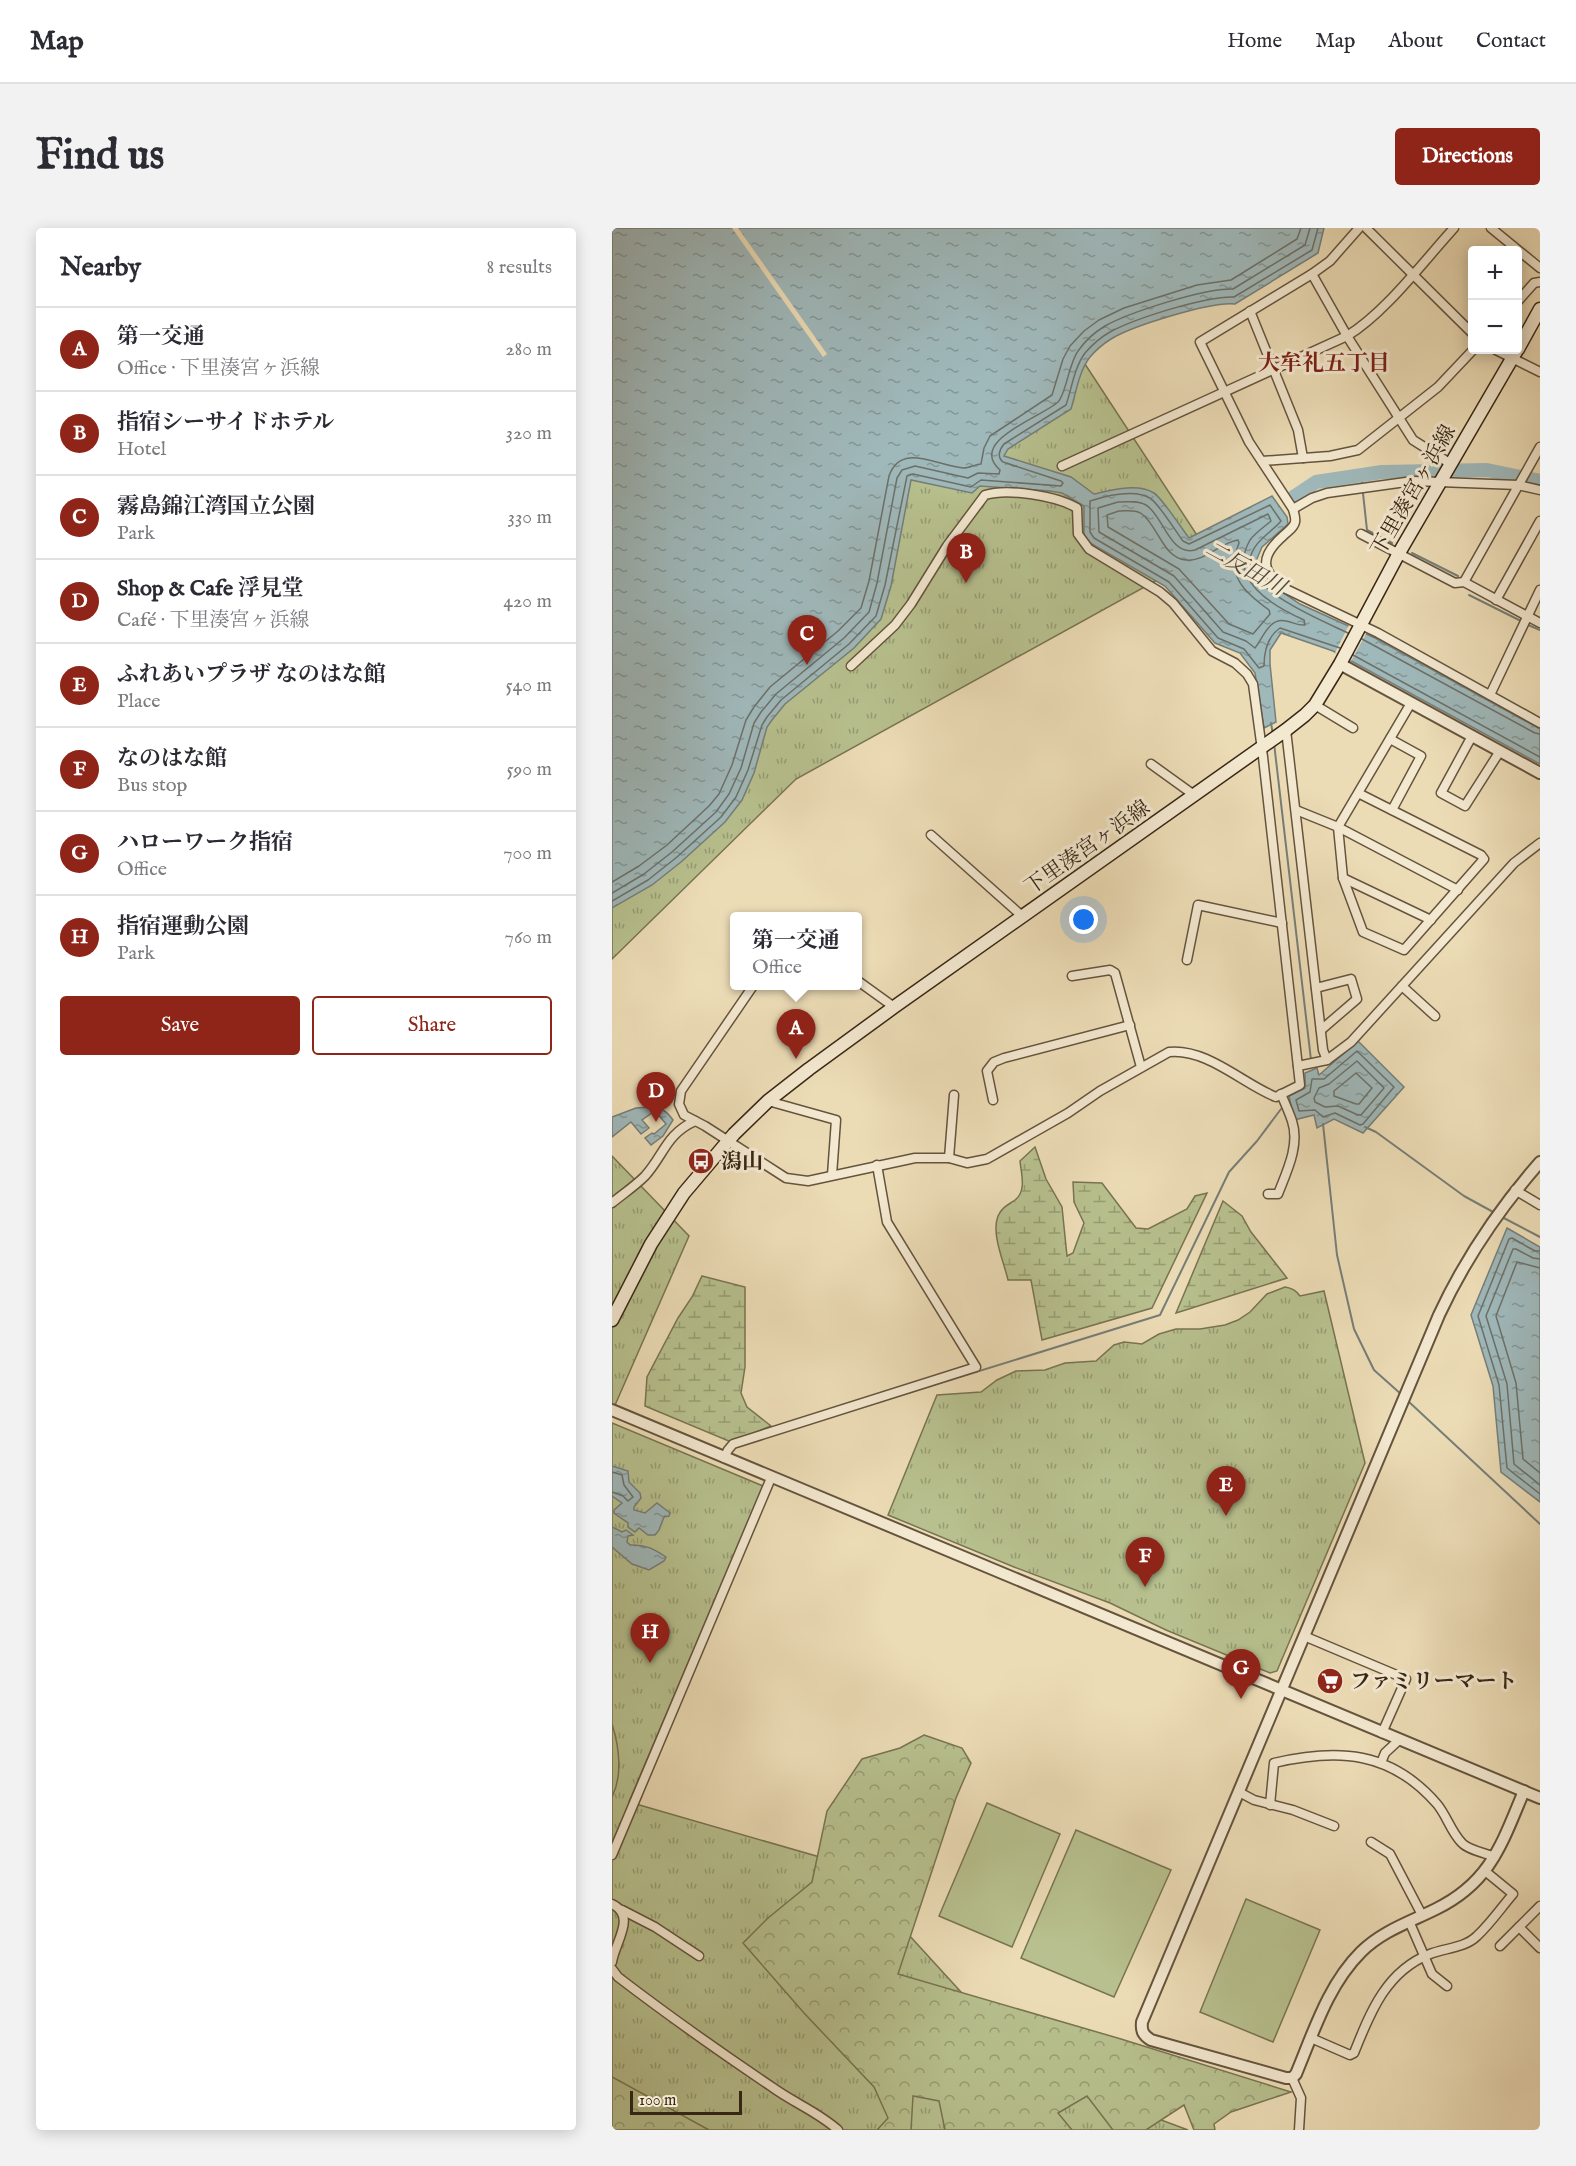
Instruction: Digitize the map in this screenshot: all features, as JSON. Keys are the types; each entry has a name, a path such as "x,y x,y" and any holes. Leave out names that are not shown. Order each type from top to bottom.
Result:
{"main road":[{"name":"下里湊宮ヶ浜線","path":"1522,341 1540,309"},
{"name":"下里湊宮ヶ浜線","path":"612,1320 651,1244 684,1193 727,1142 768,1101 894,1007 1305,716 1315,705 1340,664 1399,553 1515,354"}],"street":[{"path":"1359,228 1330,261 1312,274 1200,342 1249,442 1293,508 1296,520 1294,526 1276,542 1265,565 1266,569 1277,583 1286,589 1540,723"},
{"path":"1366,228 1468,329"},
{"path":"1062,466 1224,393 1362,327 1454,228"},
{"path":"1491,228 1540,268"},
{"path":"1312,274 1347,336 1413,440 1450,465"},
{"path":"1519,300 1534,283 1540,282"},
{"path":"1250,311 1298,430 1303,458"},
{"path":"1262,461 1330,456 1358,450 1438,387 1469,354"},
{"path":"1518,354 1540,372"},
{"path":"1464,582 1540,447"},
{"path":"1293,508 1312,498 1413,481 1518,485 1540,490"},
{"path":"750,990 705,1053 679,1095 679,1104 684,1115 786,1178 808,1181 915,1158 949,1158 967,1163 987,1159 1169,1052 1190,1053 1233,1072 1276,1097 1300,1085 1253,684 1247,674 1235,663 1212,651 1173,603 1160,592 1089,549 1078,534 1077,508 1049,496 995,493 986,495 947,546 911,604 895,625 851,666"},
{"path":"1496,600 1540,521"},
{"path":"1361,534 1455,583 1464,582 1496,600 1526,621 1540,623"},
{"path":"1490,695 1540,590"},
{"path":"1340,664 1540,773"},
{"path":"1358,793 1481,855 1484,859 1404,950 1363,932 1343,878 1338,827 1358,793 1390,739 1411,703"},
{"path":"1315,705 1353,728"},
{"path":"1286,730 1324,1062"},
{"path":"1472,736 1441,792 1449,797 1465,806 1500,752"},
{"path":"1390,739 1421,756 1392,810"},
{"path":"1151,764 1194,795"},
{"path":"1296,810 1338,827 1458,890"},
{"path":"931,835 1023,916"},
{"path":"1299,1066 1324,1062 1351,1042 1515,863 1540,843"},
{"path":"1343,878 1431,920"},
{"path":"1187,960 1198,905 1282,923"},
{"path":"1072,976 1110,970 1115,973 1141,1067"},
{"path":"1316,988 1351,979 1357,999 1321,1030"},
{"path":"862,984 894,1007"},
{"path":"1402,986 1436,1016"},
{"path":"993,1100 987,1071 994,1062 1042,1046 1130,1025"},
{"path":"1268,1194 1278,1194 1291,1161 1294,1144 1292,1121 1281,1094"},
{"path":"949,1158 954,1095"},
{"path":"768,1101 836,1120 832,1175"},
{"path":"612,1203 645,1175 663,1148 682,1127 695,1121"},
{"path":"1524,1791 1495,1857 1485,1871 1458,1895 1376,1939 1350,1964 1332,1991 1296,2074 1292,2078 1151,2040 1145,2036 1142,2031 1142,2022 1449,1294 1491,1221 1540,1162"},
{"path":"724,1458 728,1449 734,1444 976,1367 887,1222 877,1165"},
{"path":"1515,1190 1540,1205"},
{"path":"612,1410 1540,1798"},
{"path":"612,1855 771,1478"},
{"path":"1304,1636 1406,1679 1382,1733"},
{"path":"1381,1763 1385,1754 1399,1740"},
{"path":"1270,1805 1274,1763 1307,1755 1337,1754 1363,1757 1381,1763 1425,1790 1442,1810 1462,1844 1495,1857"},
{"path":"1239,1792 1254,1800 1293,1810 1334,1826"},
{"path":"1371,1842 1390,1854 1422,1915"},
{"path":"1311,2038 1350,2055 1354,2053 1381,1994 1402,1971 1424,1956 1465,1944 1476,1937 1513,1894 1485,1871"},
{"path":"612,1904 655,1927 699,1956"},
{"path":"1500,1946 1540,1906"},
{"path":"612,1962 624,1923 622,1910"},
{"path":"1409,1921 1432,1974 1447,1986"},
{"path":"1519,1927 1540,1948"},
{"path":"612,1969 618,1977 698,2037 789,2098 813,2110 838,2130"},
{"path":"1292,2078 1301,2098 1299,2130"}],"green space":[{"path":"612,228 1083,361 1208,552 796,779 612,959"},
{"path":"1035,1147 1046,1179 1062,1207 1067,1256 1073,1253 1084,1223 1074,1202 1073,1182 1102,1183 1136,1228 1148,1229 1187,1209 1195,1196 1207,1193 1152,1308 1042,1340 1031,1280 1008,1280 996,1231 998,1216 1005,1206 1015,1200 1021,1192 1020,1161"},
{"path":"612,1156 689,1236 612,1412"},
{"path":"1223,1201 1242,1216 1251,1232 1287,1278 1176,1313"},
{"path":"702,1276 745,1287 745,1367 741,1393 747,1407 771,1426 731,1442 645,1406 647,1377"},
{"path":"1285,1287 1294,1290 1300,1296 1324,1291 1365,1463 1277,1671 1270,1673 1166,1630 1110,1603 1014,1567 888,1515 937,1395 981,1392 997,1380 1016,1371 1045,1370 1065,1363 1096,1361 1114,1345 1124,1342 1142,1344 1159,1334 1176,1329 1200,1329 1225,1325 1250,1312 1267,1294"},
{"path":"612,1423 763,1486 629,1802 844,1864 1035,2073 1188,2130 612,2130"},
{"path":"612,1724 619,1770 612,1797"},
{"path":"924,1735 962,1748 971,1763 956,1798 898,1974 1121,2039 1291,2092 1231,2112 1214,2124 1215,2130 1194,2130 1184,2105 1146,2130 1113,2130 1087,2096 1058,2113 1072,2130 945,2130 939,2101 913,2096 911,2130 877,2130 888,2118 874,2087 804,2013 743,1943 768,1918 812,1882 827,1811 862,1759 900,1748"},
{"path":"987,1803 1060,1834 1012,1947 939,1916"},
{"path":"1076,1830 1171,1870 1114,1997 1021,1958"},
{"path":"1246,1899 1320,1930 1273,2042 1200,2012"},
{"path":"612,2077 709,2130 612,2130"}],"water":[{"name":"二反田川","path":"612,228 1324,228 1318,253 1235,304 1209,306 1172,316 1121,334 1105,343 1086,363 1080,375 1071,409 1008,449 1004,456 1071,477 1094,494 1124,488 1140,488 1154,493 1189,538 1272,496 1287,517 1288,524 1262,547 1256,561 1263,579 1300,604 1375,638 1540,729 1540,764 1333,651 1281,633 1270,650 1276,722 1264,728 1255,673 1240,653 1215,643 1165,586 1090,543 1084,535 1084,506 1062,493 1050,491 980,486 972,493 911,480 891,586 881,619 854,648 785,704 772,720 767,727 754,773 742,800 725,822 652,885 612,908"},
{"path":"1358,1041 1404,1087 1363,1133 1334,1119 1317,1128 1314,1115 1294,1120 1289,1096 1305,1088 1305,1073 1317,1068 1319,1075"},
{"path":"649,1107 663,1110 673,1120 663,1136 651,1145 645,1138 666,1124 655,1111 642,1120 649,1128 641,1134 631,1122 612,1137 612,1117 636,1108"},
{"path":"1507,1228 1540,1247 1540,1502 1501,1472 1493,1386 1471,1315"},
{"path":"612,1466 628,1471 629,1482 640,1493 641,1498 634,1510 645,1513 657,1503 670,1513 669,1516 664,1517 655,1535 648,1535 639,1528 635,1532 628,1527 628,1523 614,1513 614,1510 622,1503 612,1496"},
{"path":"612,1527 622,1532 626,1530 633,1535 628,1536 627,1542 630,1545 653,1549 666,1557 664,1561 649,1570 632,1564 612,1547"}],"pier":[{"path":"732,228 738,228 827,354 823,357"},
{"path":"1350,623 1367,632 1351,661 1335,653"}],"waterway":[{"path":"1292,498 1316,482 1382,472 1487,470 1540,481"},
{"path":"1361,475 1367,530 1392,543"},
{"path":"1412,553 1458,576"},
{"path":"1469,595 1521,621"},
{"path":"1526,624 1540,630"},
{"path":"1271,723 1273,735"},
{"path":"1274,743 1311,1060"},
{"path":"876,1403 1160,1315 1229,1172 1257,1141 1281,1109"},
{"path":"1323,1124 1337,1255 1354,1329 1374,1370 1402,1395"},
{"path":"1365,1127 1376,1132 1464,1196 1495,1213"},
{"path":"1500,1216 1540,1237"},
{"path":"1408,1401 1540,1524"}],"place":[{"name":"指宿シーサイドホテル","path":"966,583"},
{"name":"霧島錦江湾国立公園","path":"807,665"},
{"name":"第一交通","path":"796,1059"},
{"name":"Shop & Cafe 浮見堂","path":"656,1122"},
{"name":"潟山","path":"701,1161"},
{"name":"ふれあいプラザ なのはな館","path":"1226,1516"},
{"name":"なのはな館","path":"1145,1587"},
{"name":"指宿運動公園","path":"650,1663"},
{"name":"ファミリーマート","path":"1330,1681"},
{"name":"ハローワーク指宿","path":"1241,1699"}],"district":[{"name":"大牟礼五丁目","path":"1324,362"}]}
